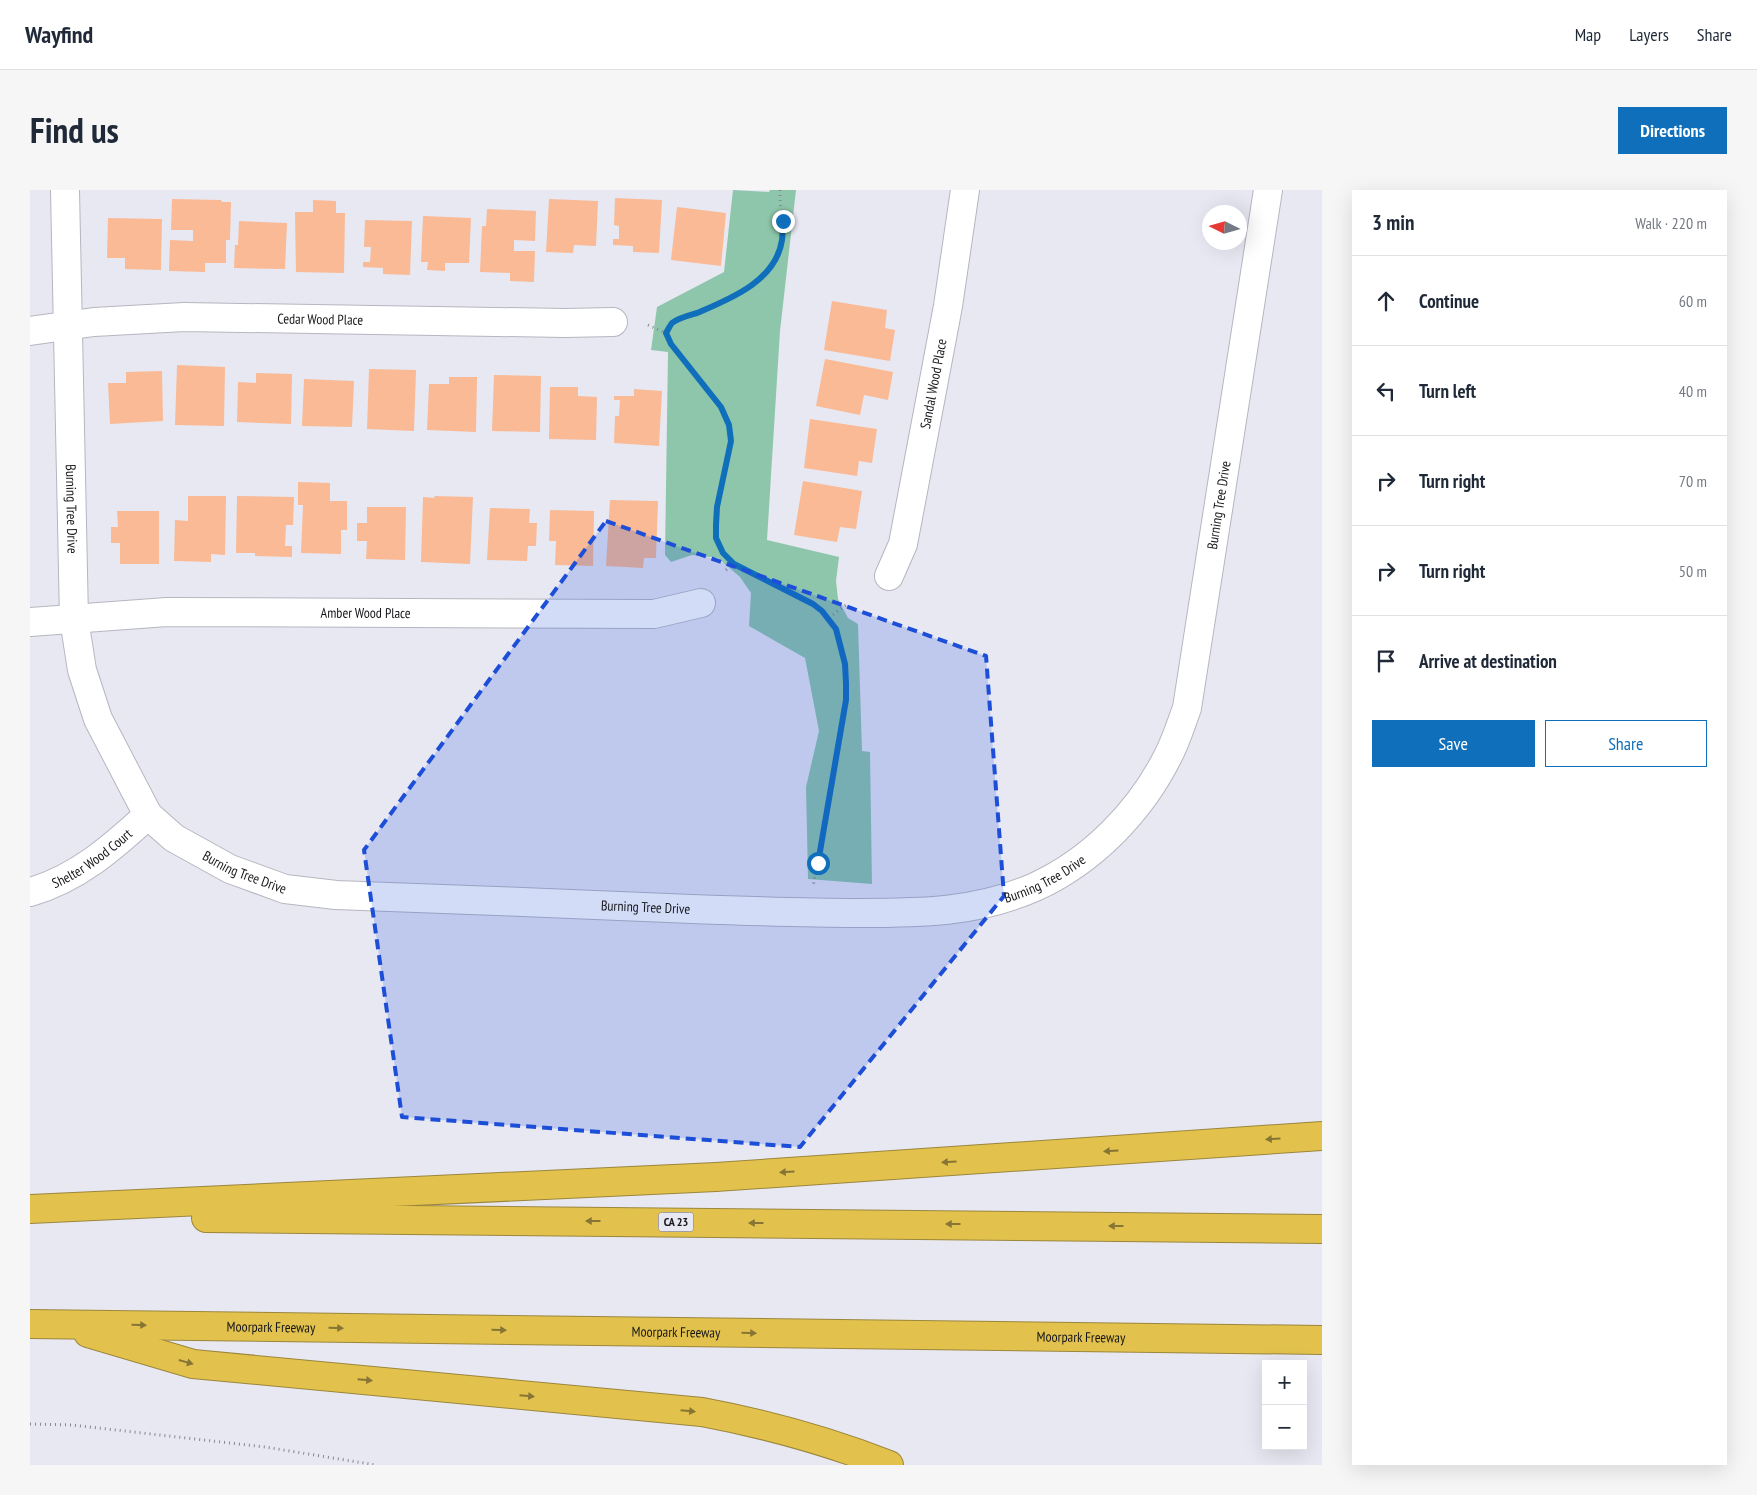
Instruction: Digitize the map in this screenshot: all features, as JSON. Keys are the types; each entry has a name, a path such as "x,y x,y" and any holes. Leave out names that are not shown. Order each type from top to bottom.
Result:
{"highway":[{"path":"30,1209 716,1177 1322,1136"},
{"name":"CA 23","path":"30,1216 1322,1229"},
{"path":"1152,1226 1322,1216"},
{"path":"42,1324 193,1364 702,1412 756,1422 851,1450 889,1465"},
{"name":"Moorpark Freeway","path":"42,1324 1322,1340"}],"street":[{"name":"Burning Tree Drive","path":"65,190 74,619 82,670 98,719 148,814 174,838 230,869 285,889 336,895 808,913 926,913 965,909 997,901 1035,887 1065,870 1107,838 1141,801 1168,756 1187,708 1268,190"},
{"name":"Sandal Wood Place","path":"889,576 903,544 948,306 965,190"},
{"name":"Cedar Wood Place","path":"30,331 94,322 184,317 565,323 612,322"},
{"name":"Amber Wood Place","path":"30,622 167,612 654,614 701,603"},
{"name":"Shelter Wood Court","path":"30,892 46,888 80,871 112,847 148,814"}],"path":[{"path":"666,333 672,323 740,293 768,270 776,258 782,242 783,221 780,190"},
{"path":"648,325 666,333 671,344 721,407 729,425 731,441 717,507 716,538 723,553 734,564 813,604 829,618 836,629 845,664 846,700 813,890"},
{"path":"726,570 734,564"},
{"path":"829,618 847,604"},
{"path":"30,1424 72,1425 265,1447 358,1464 376,1465"}],"highlighted area":[{"path":"606,521 986,656 1004,896 800,1147 402,1117 364,850"}],"green space":[{"path":"733,190 769,192 770,190 796,190 780,331 767,540 839,557 836,581 838,599 848,618 858,624 862,751 870,752 872,884 808,879 806,787 819,731 805,658 749,626 751,593 740,577 718,558 692,555 671,562 665,555 668,352 651,350 657,307 724,272"}],"building":[{"path":"615,198 662,200 659,253 633,252 633,246 613,245 613,239 619,239 619,226 614,225"},
{"path":"172,199 231,202 230,240 226,240 226,263 205,263 205,272 169,271 170,240 193,241 193,230 171,230"},
{"path":"549,199 598,201 596,246 574,245 573,253 546,252"},
{"path":"313,200 336,201 336,213 345,213 344,273 296,272 295,212 313,212"},
{"path":"677,207 726,213 721,266 671,260"},
{"path":"487,209 536,211 535,241 514,240 514,251 535,251 534,282 510,281 510,273 480,272 482,226 486,226"},
{"path":"423,216 471,218 469,263 445,263 445,271 427,270 428,262 421,262"},
{"path":"108,218 162,219 161,270 125,269 125,258 107,258"},
{"path":"365,220 412,221 410,275 383,274 383,268 363,267 363,262 370,262 371,247 364,247"},
{"path":"239,221 287,223 285,269 234,268 235,245 238,245"},
{"path":"832,301 887,310 885,328 895,330 890,361 824,350"},
{"path":"825,359 893,372 888,400 864,395 860,415 816,406"},
{"path":"177,365 225,367 224,426 175,425"},
{"path":"369,369 416,370 414,431 367,429"},
{"path":"162,371 163,421 110,424 108,383 126,383 126,372"},
{"path":"256,373 292,374 291,424 237,422 238,382 256,383"},
{"path":"494,375 541,376 540,432 492,431"},
{"path":"449,377 477,377 476,432 427,430 429,384 449,384"},
{"path":"304,379 354,381 352,427 302,426"},
{"path":"550,387 578,387 578,396 597,397 596,440 549,439"},
{"path":"634,389 662,391 659,446 614,443 615,416 619,416 620,400 614,400 614,396 634,396"},
{"path":"810,419 877,429 872,463 859,461 857,476 804,468"},
{"path":"803,481 862,491 856,529 840,527 837,542 794,535"},
{"path":"298,482 330,483 330,501 347,501 347,530 341,530 341,554 301,553 303,505 298,505"},
{"path":"188,496 226,496 225,555 211,554 211,562 174,561 175,520 188,521"},
{"path":"237,496 294,497 293,525 286,525 285,546 292,546 292,557 255,556 255,553 236,553"},
{"path":"434,496 473,497 470,564 421,562 423,497 435,498"},
{"path":"610,500 658,501 656,558 644,558 643,568 606,566"},
{"path":"367,507 406,507 405,560 366,559 367,541 357,541 357,523 367,523"},
{"path":"490,508 530,509 529,523 537,523 536,546 528,546 527,561 487,560"},
{"path":"550,510 594,511 593,566 555,565 556,541 549,541"},
{"path":"117,511 159,511 159,564 120,564 120,543 111,543 111,527 118,527"}],"route":[{"path":"783,221 782,242 776,258 758,280 740,293 722,302 672,323 666,333 671,344 721,407 729,425 731,441 717,507 716,525 716,538 723,553 734,564 813,604 829,618 836,629 845,664 846,700 818,863"}]}
